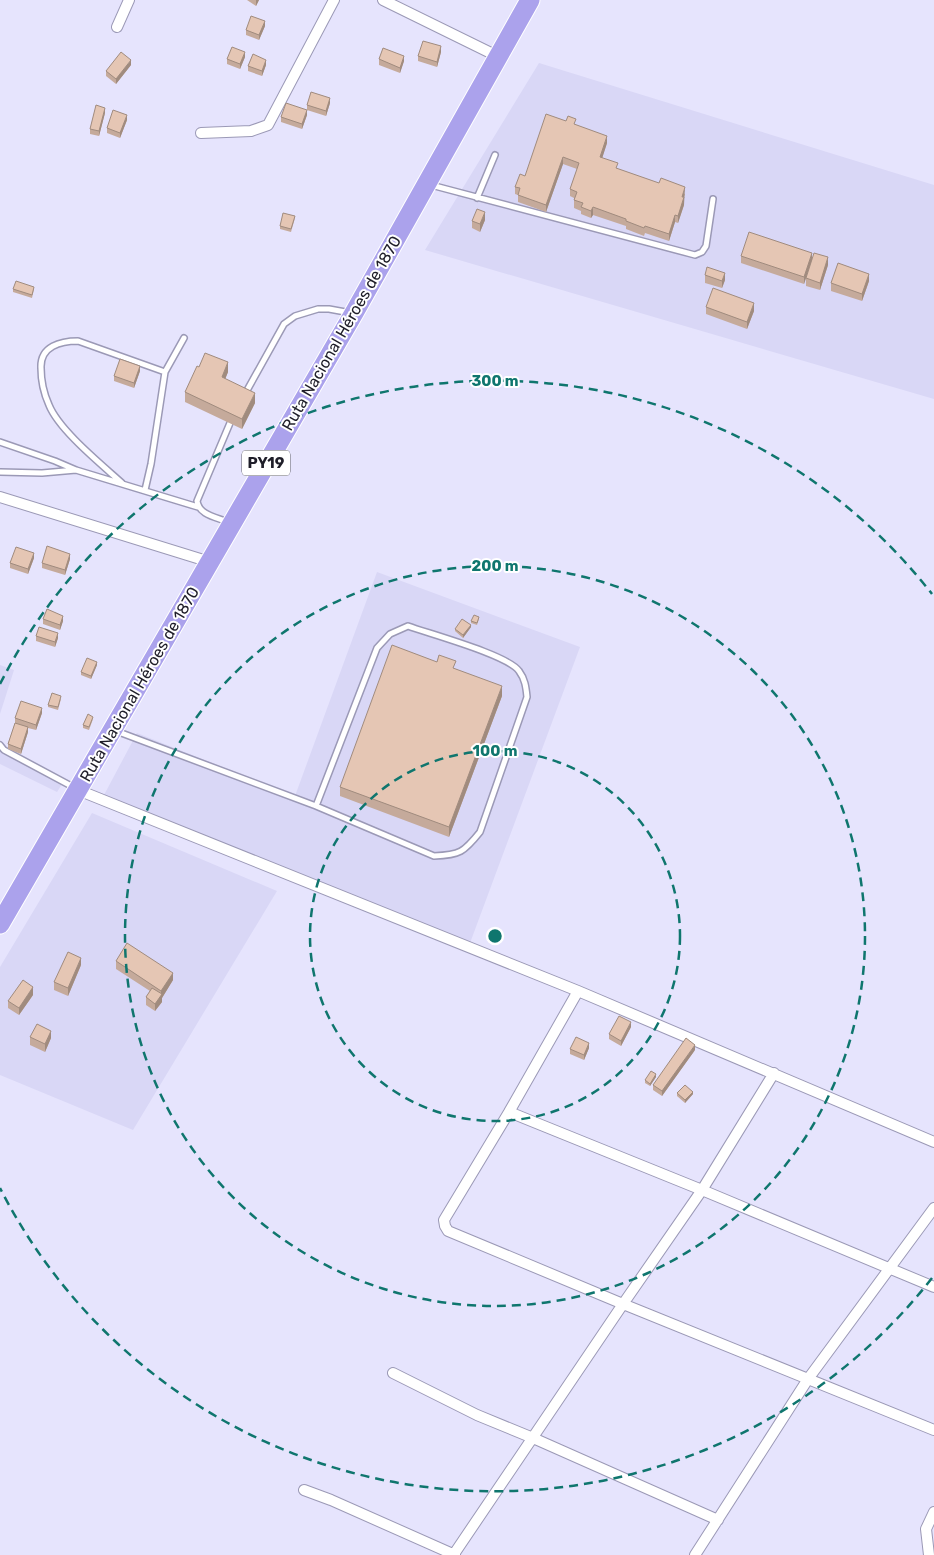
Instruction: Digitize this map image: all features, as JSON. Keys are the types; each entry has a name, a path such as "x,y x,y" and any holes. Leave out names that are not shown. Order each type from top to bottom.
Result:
{"highway":[{"name":"Ruta Nacional Héroes de 1870","path":"0,924 354,313 530,0"}],"street":[{"path":"117,27 129,0"},
{"path":"200,133 251,131 268,125 334,0"},
{"path":"383,0 497,56"},
{"path":"0,497 210,562"},
{"path":"78,790 578,991 934,1142"},
{"path":"578,991 509,1112 444,1220 448,1230 623,1304 934,1430"},
{"path":"304,1490 455,1555 623,1304 702,1190 774,1073"},
{"path":"509,1112 934,1287"},
{"path":"695,1555 808,1379 934,1208"},
{"path":"393,1374 477,1415 718,1520"},
{"path":"929,1555 926,1529 934,1512"}],"lane":[{"path":"477,198 494,155"},
{"path":"426,184 695,255 702,252 706,246 713,200"},
{"path":"243,398 284,324 295,316 318,309 354,313"},
{"path":"145,490 166,372 184,338"},
{"path":"122,483 61,424 49,406 42,380 40,363 45,351 53,345 65,341 78,341 166,372"},
{"path":"198,507 199,494 230,423"},
{"path":"0,442 76,470 198,507 203,512 232,523"},
{"path":"0,472 42,473 76,470"},
{"path":"113,730 316,806 434,856 454,855 468,847 480,832 527,697 526,682 519,670 504,660 408,626 390,634 377,648 316,806"},
{"path":"0,746 4,750 78,790"}],"shaded area":[{"path":"539,63 934,185 934,399 425,250"},
{"path":"377,572 580,647 470,943 104,795 137,733 295,796"},
{"path":"0,665 14,670 0,714"},
{"path":"0,748 2,753 64,781 57,792 0,764"},
{"path":"92,813 277,891 133,1130 0,1075 0,967"}],"building":[{"path":"251,16 265,21 259,35 246,30"},
{"path":"423,41 441,46 437,62 418,56"},
{"path":"232,47 245,52 240,64 227,59"},
{"path":"383,48 404,56 400,68 379,59"},
{"path":"121,52 131,60 116,79 106,71"},
{"path":"253,54 266,60 262,71 248,66"},
{"path":"311,92 330,98 326,111 307,105"},
{"path":"286,103 307,110 302,124 281,117"},
{"path":"96,105 105,108 99,131 90,129"},
{"path":"113,110 127,115 120,133 107,128"},
{"path":"546,114 566,121 568,116 576,119 574,124 607,136 600,157 618,163 616,168 659,183 661,178 685,187 678,216 675,215 669,234 645,226 644,228 593,207 591,211 581,207 583,203 574,200 577,192 570,189 579,163 563,157 546,205 518,195 520,188 515,187 520,174 525,176"},
{"path":"477,209 485,212 480,224 472,221"},
{"path":"283,213 295,216 291,229 280,226"},
{"path":"749,232 812,253 804,277 741,256"},
{"path":"814,253 828,257 820,283 806,278"},
{"path":"838,263 869,274 862,294 831,283"},
{"path":"707,267 725,273 722,281 705,275"},
{"path":"16,281 34,287 32,295 13,289"},
{"path":"713,288 754,303 747,322 706,307"},
{"path":"205,353 228,362 222,377 255,393 242,419 185,392"},
{"path":"120,359 140,366 134,383 114,376"},
{"path":"47,546 70,554 65,570 42,563"},
{"path":"16,547 34,553 28,569 10,563"},
{"path":"47,609 63,616 60,625 43,619"},
{"path":"474,615 479,617 477,623 471,621"},
{"path":"462,619 471,625 463,635 455,629"},
{"path":"39,627 58,633 55,642 36,636"},
{"path":"392,645 437,662 439,655 456,661 453,668 502,686 449,827 340,787"},
{"path":"87,658 97,662 91,676 81,672"},
{"path":"52,693 61,696 58,707 48,705"},
{"path":"21,701 42,708 36,725 15,718"},
{"path":"88,714 93,717 89,727 83,725"},
{"path":"15,723 28,727 21,749 8,744"},
{"path":"127,943 173,973 161,991 116,961"},
{"path":"68,952 81,958 68,988 54,982"},
{"path":"23,980 33,987 19,1008 8,1001"},
{"path":"152,988 162,994 155,1004 146,997"},
{"path":"619,1016 631,1022 621,1041 609,1034"},
{"path":"37,1024 51,1031 45,1044 30,1037"},
{"path":"576,1037 589,1043 584,1055 570,1049"},
{"path":"686,1038 695,1045 662,1091 653,1085"},
{"path":"651,1071 656,1074 650,1084 645,1080"},
{"path":"685,1085 693,1092 685,1100 677,1093"}]}
